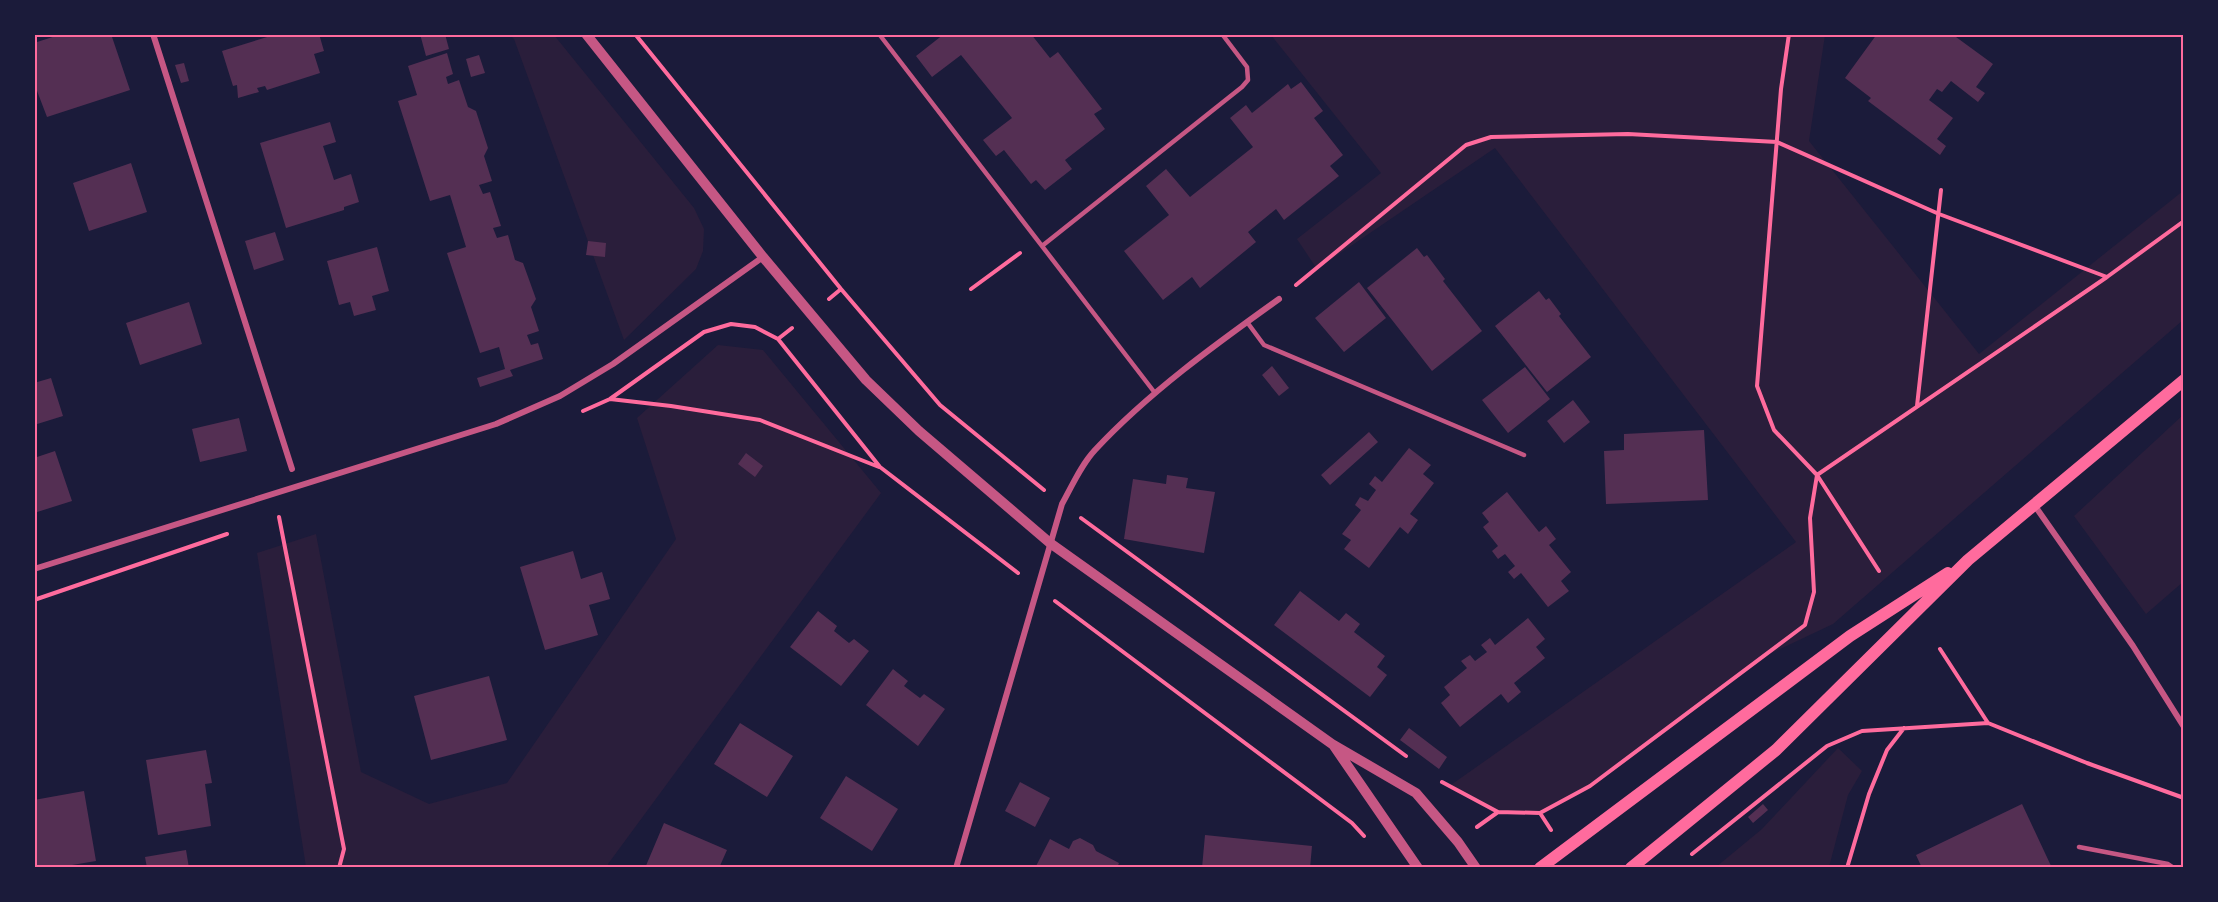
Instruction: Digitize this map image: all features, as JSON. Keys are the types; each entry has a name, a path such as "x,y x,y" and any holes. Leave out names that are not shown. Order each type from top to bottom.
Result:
{"main road":[{"path":"1540,867 1850,636 1968,560 2035,507 2184,380"},
{"path":"1631,867 1776,750 1968,560"}],"street":[{"path":"153,34 292,470"},
{"path":"586,34 764,257 866,380 919,431 1050,543 1332,744 1416,793 1476,867"},
{"path":"34,568 496,424 560,396 613,364 764,257"},
{"path":"956,867 1062,504 1094,451 1155,393 1279,299"},
{"path":"2035,507 2133,646 2184,727"},
{"path":"1332,744 1418,867"}],"lane":[{"path":"879,34 1155,393"},
{"path":"1042,246 1248,80 1247,67 1222,34"},
{"path":"1247,322 1264,345 1524,455"},
{"path":"2079,847 2174,867"}],"path":[{"path":"1789,34 1781,89 1757,386 1774,430 1816,475 1878,571"},
{"path":"1279,299 1466,145 1491,137 1628,134 1777,142 1939,214 2107,277"},
{"path":"1917,406 1941,190"},
{"path":"1540,813 1590,786 1805,625 1814,592 1810,518 1816,475 2107,277 2184,221"},
{"path":"971,289 1037,240"},
{"path":"778,339 880,467 1352,823 1367,840"},
{"path":"609,399 760,420 880,467"},
{"path":"279,517 344,849 339,867"},
{"path":"1940,649 1988,723"},
{"path":"1684,861 1827,746 1862,731 1988,723 2087,764 2184,798"},
{"path":"1847,867 1869,794 1887,750 1904,728"}],"shaded area":[{"path":"510,35 554,35 694,208 704,229 703,251 696,269 624,340 514,39"},
{"path":"1271,35 1825,35 1809,141 1979,354 2183,191 2183,320 1833,624 1759,659 1590,786 1540,813 1498,812 1448,787 1796,542 1495,148 1317,269 1297,239 1381,173"},
{"path":"718,345 763,350 881,493 608,864 609,867 306,867 257,553 316,534 361,772 429,804 507,783 676,539 637,418"},
{"path":"2183,415 2183,582 2146,614 2074,516"},
{"path":"1838,748 1862,771 1848,795 1829,867 1716,867 1762,829"}],"building":[{"path":"62,34 111,34 130,90 47,117 34,83 34,43"},
{"path":"277,34 319,34 324,51 314,54 320,73 267,90 265,86 257,88 259,92 238,98 237,85 233,86 222,51"},
{"path":"420,34 445,34 449,49 426,56"},
{"path":"944,34 1031,34 1050,58 1058,52 1102,109 1094,114 1105,129 1065,160 1072,169 1045,190 1036,180 1031,184 1004,150 996,156 983,140 1012,118 961,55 932,77 916,56"},
{"path":"1877,34 1958,34 1956,37 1993,64 1976,87 1985,93 1978,102 1951,81 1942,92 1937,89 1929,100 1953,118 1937,139 1946,146 1940,155 1868,101 1871,98 1845,78"},
{"path":"447,53 453,74 446,77 448,84 459,80 468,107 476,111 488,148 484,156 492,181 479,185 483,194 490,192 501,226 493,228 497,238 508,235 515,260 523,263 536,299 531,307 539,331 527,335 531,345 538,343 543,359 510,370 513,376 480,387 477,378 505,369 499,347 480,353 447,253 466,247 450,195 430,201 398,101 417,95 408,66"},
{"path":"479,55 485,73 471,77 466,59"},
{"path":"184,63 189,81 181,83 175,65"},
{"path":"1301,82 1323,111 1314,118 1343,155 1330,166 1339,176 1284,220 1276,209 1248,232 1256,242 1200,288 1192,277 1163,300 1124,251 1169,215 1146,186 1166,169 1190,197 1253,147 1230,118 1246,105 1252,113 1288,84 1291,89"},
{"path":"330,122 336,142 323,146 334,180 351,174 359,202 344,207 344,210 286,228 260,143"},
{"path":"131,163 147,212 89,231 73,183"},
{"path":"275,232 284,260 254,270 245,241"},
{"path":"588,241 606,243 605,257 586,255"},
{"path":"377,247 389,291 372,296 376,310 354,316 350,302 339,305 327,261"},
{"path":"1417,248 1424,257 1427,255 1445,279 1443,281 1482,331 1432,371 1367,288"},
{"path":"1359,282 1386,318 1344,352 1315,318"},
{"path":"1539,291 1546,300 1549,298 1561,314 1559,316 1591,357 1547,392 1495,326"},
{"path":"189,302 202,344 140,365 126,323"},
{"path":"1272,366 1289,388 1279,396 1262,375"},
{"path":"1525,367 1550,399 1508,433 1482,400"},
{"path":"51,378 63,416 34,425 34,383"},
{"path":"1573,400 1590,422 1564,443 1547,421"},
{"path":"239,418 247,451 200,462 192,429"},
{"path":"1704,430 1708,500 1606,504 1604,451 1624,450 1624,434"},
{"path":"1369,432 1378,442 1330,485 1321,475"},
{"path":"1409,448 1431,465 1423,474 1434,483 1410,514 1418,520 1408,534 1400,527 1369,568 1344,549 1351,540 1342,534 1361,510 1355,505 1360,497 1368,501 1376,490 1369,484 1375,476 1382,482"},
{"path":"55,451 72,501 34,513 34,458"},
{"path":"746,453 763,466 755,477 738,464"},
{"path":"1167,475 1188,478 1186,488 1215,492 1204,553 1124,539 1133,479 1166,484"},
{"path":"1507,492 1539,532 1546,526 1556,539 1549,545 1571,572 1561,581 1569,591 1548,607 1521,573 1514,579 1508,572 1515,566 1505,554 1498,559 1492,551 1498,546 1483,527 1489,522 1482,513"},
{"path":"573,551 581,579 602,572 610,599 589,605 598,635 545,650 520,567"},
{"path":"1300,591 1339,621 1346,613 1360,624 1354,632 1385,656 1377,667 1387,675 1370,697 1274,625"},
{"path":"818,611 837,626 834,631 849,643 854,639 869,651 841,686 790,647"},
{"path":"1528,618 1545,639 1536,647 1545,658 1514,683 1521,692 1508,703 1501,694 1460,727 1441,703 1450,695 1444,687 1467,668 1461,661 1470,655 1475,661 1487,652 1481,645 1490,638 1495,645"},
{"path":"893,669 908,681 904,686 920,698 924,694 945,709 918,746 866,705"},
{"path":"489,676 507,740 431,760 414,696"},
{"path":"740,723 793,756 767,797 714,764"},
{"path":"1409,728 1447,757 1439,769 1400,740"},
{"path":"206,750 212,783 205,784 211,826 158,835 146,760"},
{"path":"846,776 898,809 872,851 820,818"},
{"path":"1020,782 1050,798 1035,827 1005,811"},
{"path":"84,791 96,861 54,868 35,868 34,800"},
{"path":"1763,804 1768,810 1753,823 1748,817"},
{"path":"2022,804 2052,868 1922,868 1916,855"},
{"path":"664,823 727,850 719,868 645,868"},
{"path":"1205,835 1312,846 1310,868 1202,868"},
{"path":"1080,838 1093,845 1096,851 1119,863 1117,868 1035,868 1050,839 1069,849 1073,841"},
{"path":"186,850 189,868 147,868 145,857"}]}
